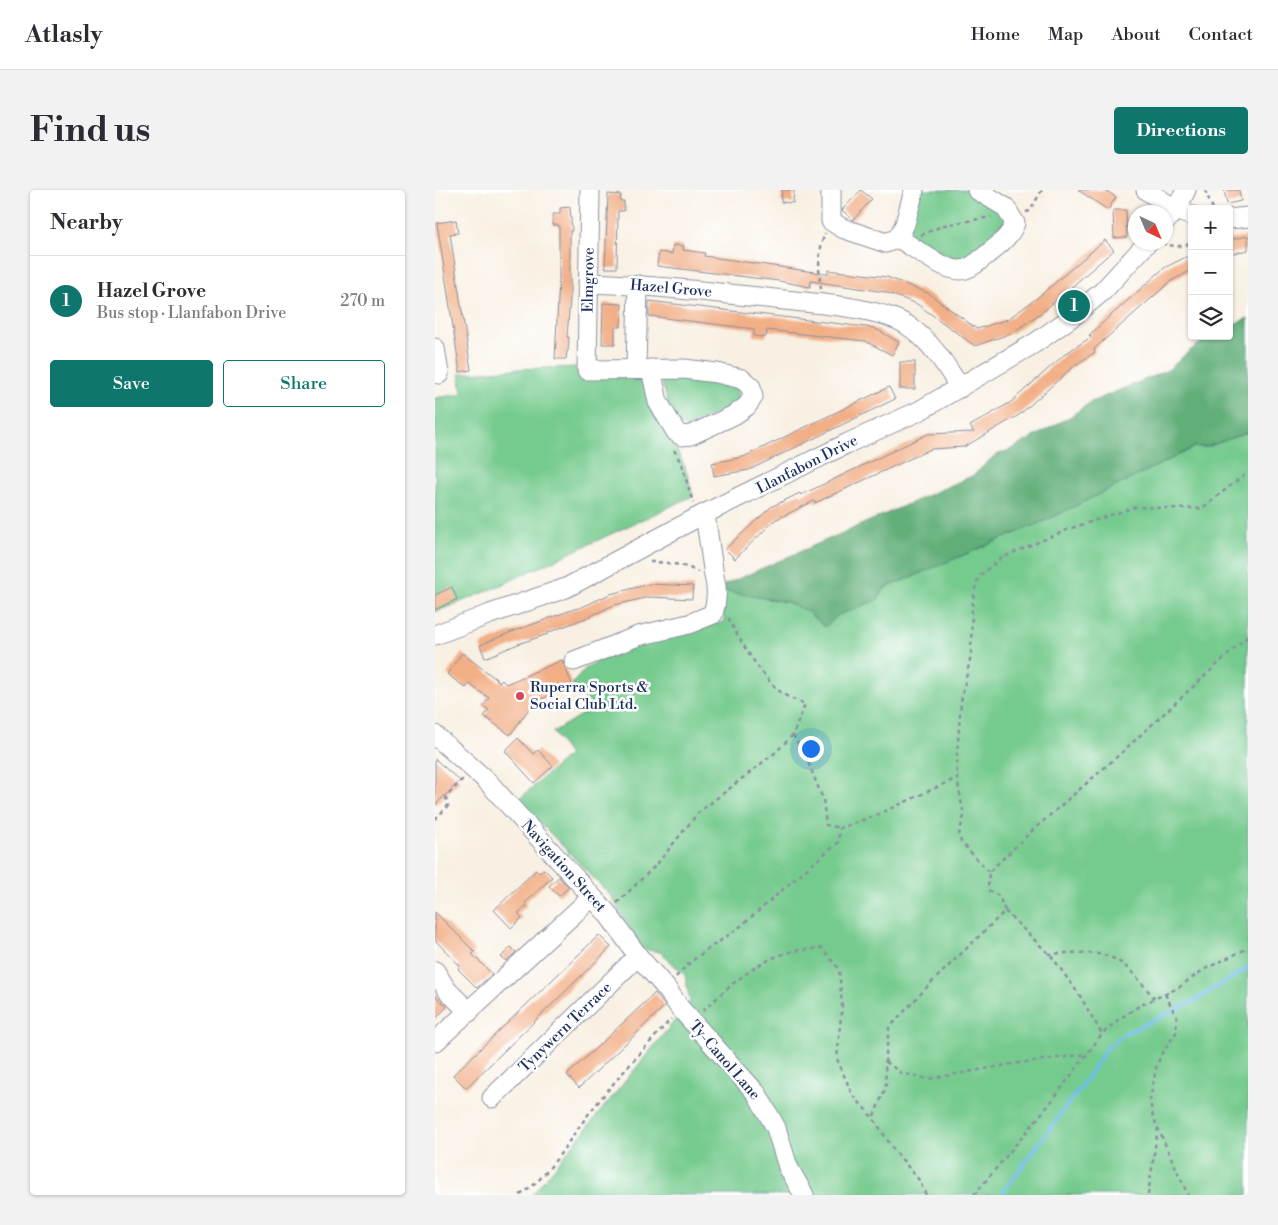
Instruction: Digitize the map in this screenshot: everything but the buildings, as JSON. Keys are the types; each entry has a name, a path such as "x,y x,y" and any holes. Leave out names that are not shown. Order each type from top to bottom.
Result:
{"street":[{"name":"Elmgrove","path":"590,190 587,370 643,369"},
{"path":"902,240 914,190"},
{"path":"830,204 842,228 886,243 902,240 934,261 961,270 971,267 1012,232 1015,223 1005,207 977,190"},
{"path":"1146,190 1178,216 1186,190"},
{"path":"1233,219 1248,217"},
{"name":"Llanfabon Drive","path":"435,635 566,588 705,514 856,439 919,411 1035,343 1072,317 1103,291 1141,250"},
{"name":"Hazel Grove","path":"588,283 638,285 823,304 862,310 888,317 906,324 931,347 944,362 960,388"},
{"path":"638,285 643,369 658,402 676,432 682,436 691,435 734,415 747,406 753,397 751,387 742,379 717,373 684,369 643,369"},
{"path":"435,348 439,374"},
{"path":"574,661 638,636 689,624 713,614 716,593 705,514"},
{"name":"Navigation Street","path":"435,735 487,781 607,913 638,956 666,988 686,1015"},
{"path":"435,1042 592,897"},
{"name":"Tynywern Terrace","path":"492,1098 638,956"},
{"path":"435,971 447,990 469,1012"},
{"name":"Ty-Canol Lane","path":"686,1015 757,1094 775,1128 788,1167 804,1195"}],"path":[{"path":"902,240 944,225 1030,211 1042,190"},
{"path":"1205,190 1211,205"},
{"path":"823,304 819,251 830,204"},
{"path":"1173,246 1188,245"},
{"path":"989,872 961,842 959,834 964,816 957,778 961,701 971,655 972,606 975,584 980,575 1001,558 1069,529 1135,506 1201,509 1248,472"},
{"path":"607,913 657,864 698,813 776,752 793,735 805,704 783,694 764,674 738,639 716,593 692,569 662,562 649,562"},
{"path":"1102,1034 1080,996 1048,954 1005,911 999,896 988,890 989,872 1248,636"},
{"path":"793,735 806,757 823,799 826,825 840,828 877,814 957,778"},
{"path":"435,820 448,806 446,797 473,769"},
{"path":"666,988 684,967 741,926 804,870 838,843 840,828"},
{"path":"873,1118 886,1087 885,1062 889,1028 927,987 1005,911"},
{"path":"520,1195 531,1189 542,1176 591,1111 686,1015 721,993 759,964 794,951 822,948 839,969 842,1005 837,1060 852,1094 873,1118 894,1150 919,1180 926,1195"},
{"path":"974,1195 1011,1152 1102,1034 1139,1006 1178,988 1203,970 1248,948"},
{"path":"1048,954 1066,952 1106,955 1131,971 1155,999"},
{"path":"1165,994 1177,1018 1176,1033 1159,1060 1150,1100 1153,1117 1189,1195"},
{"path":"885,1062 901,1073 927,1079 1012,1064 1088,1054"},
{"path":"1148,1195 1158,1127"}],"green space":[{"path":"914,190 977,190 1015,223 971,267 910,245 905,224"},
{"path":"1248,318 1248,432 1207,447 1195,447 1049,519 885,588 877,600 838,615 825,627 808,612 787,602 723,591 722,586 974,475 994,456 1014,448 1071,416 1091,402 1168,370 1204,340 1233,340 1233,324"},
{"path":"577,367 577,376 631,375 640,378 685,467 693,496 488,591 435,612 435,398 462,394 459,374 514,369"},
{"path":"671,374 737,386 739,397 736,404 685,428 672,419 662,382"},
{"path":"1248,432 1248,1195 532,1195 690,1002 685,975 660,952 642,949 610,895 518,800 569,755 553,732 594,707 572,684 587,667 629,647 724,622 723,591 787,602 808,612 825,627 838,615 877,600 885,588 1049,519 1195,447 1207,447"}],"waterway":[{"path":"1001,1195 1107,1048 1126,1033 1192,1002 1248,968"}],"place":[{"name":"Hazel Grove","path":"1074,306"},
{"name":"Ruperra Sports & Social Club Ltd.","path":"520,696"}]}
